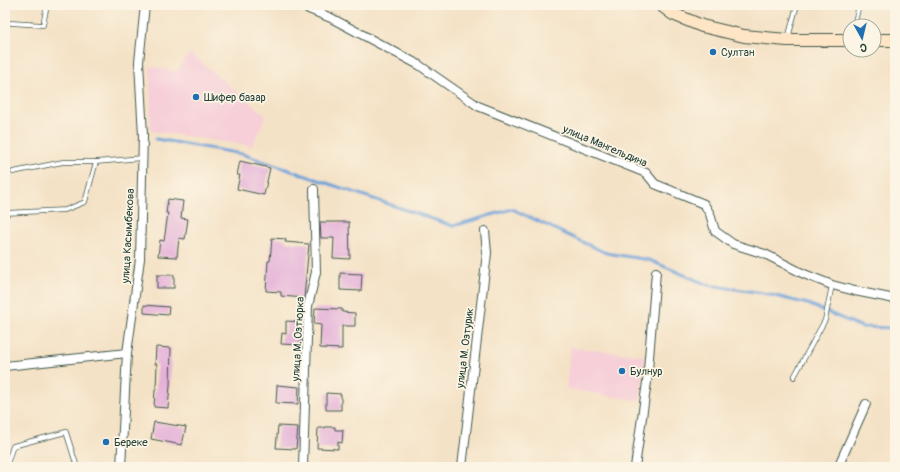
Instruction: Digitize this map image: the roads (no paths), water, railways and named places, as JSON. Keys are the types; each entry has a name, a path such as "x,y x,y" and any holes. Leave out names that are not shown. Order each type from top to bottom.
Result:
{"main road":[{"path":"661,5 673,14 702,26 744,36 787,40 842,40"},
{"path":"882,40 895,40"}],"street":[{"name":"улица Касымбекова","path":"121,467 127,353 140,259 142,136 139,62 145,5"},
{"name":"улица Мангельдина","path":"299,5 331,18 419,66 478,106 646,173 655,184 704,204 710,214 715,231 733,244 765,254 804,274 832,285 895,299"},
{"name":"улица М. Озтюрка","path":"303,467 308,306 316,272 314,189"},
{"name":"улица М. Озтурик","path":"462,467 487,253 485,231"},
{"path":"635,467 647,382 656,272"},
{"path":"5,366 127,353"},
{"path":"838,467 866,404"}],"lane":[{"path":"11,23 44,25 47,5"},
{"path":"787,40 797,5"},
{"path":"856,18 858,5"},
{"path":"13,172 63,162 96,162 142,158"},
{"path":"5,213 65,210 85,202 96,162"},
{"path":"794,377 825,320 832,285"},
{"path":"6,467 12,446 66,432 76,467"}],"waterway":[{"path":"156,139 242,154 453,226 512,209 606,253 649,260 708,285 763,293 808,304 862,327 895,328"}],"place":[{"name":"Султан","path":"713,52"},
{"name":"Шифер базар","path":"196,97"},
{"name":"Булнур","path":"622,371"},
{"name":"Береке","path":"106,442"}]}
